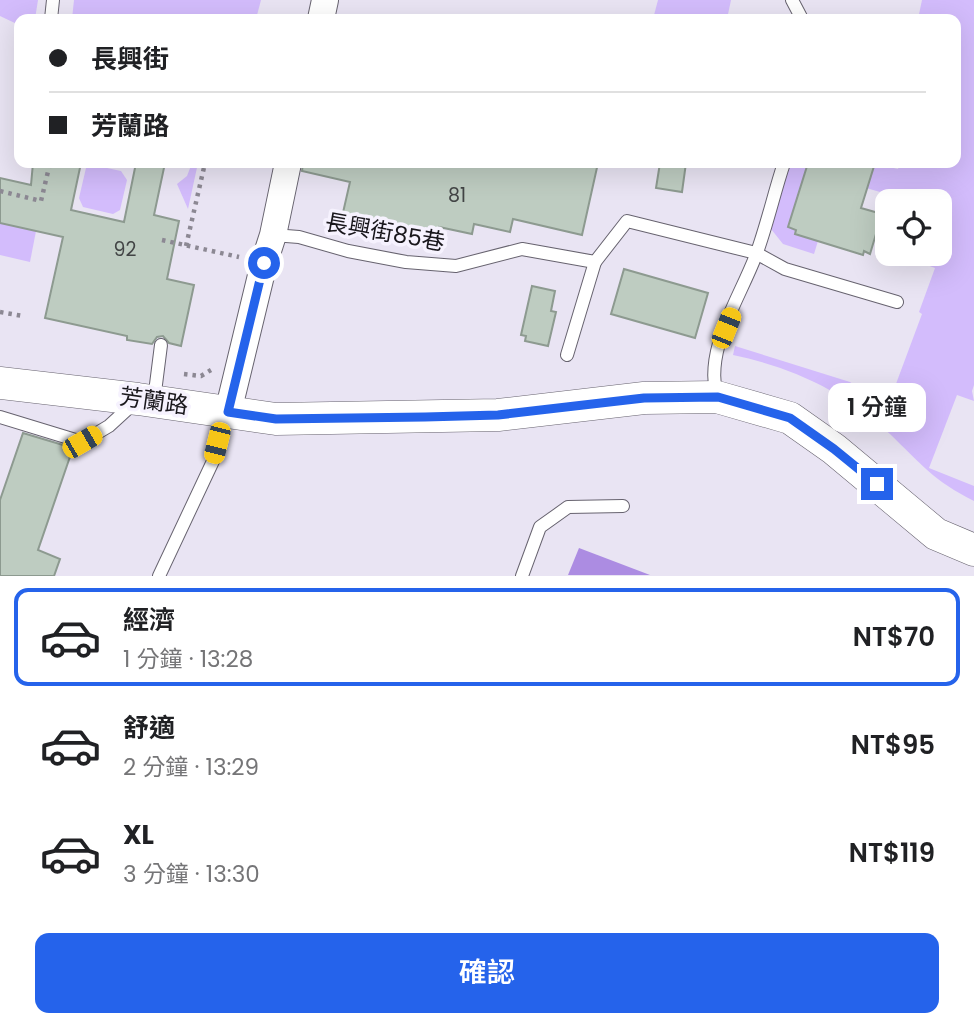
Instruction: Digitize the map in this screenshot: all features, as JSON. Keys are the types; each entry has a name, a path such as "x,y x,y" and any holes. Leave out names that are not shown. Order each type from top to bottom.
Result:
{"street":[{"path":"228,412 273,235 287,168"},
{"name":"芳蘭路","path":"0,383 276,419 498,415 644,398 718,397 790,418 834,449 936,534 974,550"}],"lane":[{"path":"718,397 713,383 715,353 756,253 782,168"},
{"path":"567,355 595,262 627,221 756,253 785,268 897,302"},
{"name":"長興街85巷","path":"273,235 299,237 348,251 431,264 456,266 522,249 595,262"},
{"path":"0,417 82,442 146,400 162,345"},
{"path":"159,576 214,458 228,412"},
{"path":"522,576 540,527 559,513 568,507 623,506"}],"path":[{"path":"0,191 41,201 49,168"},
{"path":"186,246 204,168"},
{"path":"162,240 264,263"},
{"path":"0,312 23,316"}],"shaded area":[{"path":"0,0 38,0 36,14 14,14 14,23 0,16"},
{"path":"74,0 261,0 257,14 73,14"},
{"path":"658,0 731,0 728,14 654,14"},
{"path":"922,0 974,0 974,401 957,395 929,468 974,486 974,501 938,479 873,419 836,394 776,366 733,355 735,346 850,382 887,408 922,314 919,312 935,268 930,266 952,266 952,189 875,191 806,171 788,227 801,236 810,233 809,238 818,241 814,254 783,244 771,229 770,223 786,168 961,168 961,14 919,14"},
{"path":"86,168 121,171 127,180 120,210 113,214 83,207 79,198"},
{"path":"190,168 197,168 188,209 177,184 187,176"},
{"path":"0,223 36,231 30,262 0,255"},
{"path":"579,548 650,575 568,575"}],"building":[{"path":"33,168 80,168 71,210 124,222 135,168 164,168 154,215 179,221 167,279 194,285 181,346 169,343 163,336 157,337 152,344 45,318 63,237 0,223 0,178 31,185"},
{"path":"302,168 597,168 582,235 513,219 510,232 474,224 472,234 439,227 437,238 342,217 350,182 302,171"},
{"path":"659,168 685,168 682,192 656,188"},
{"path":"806,168 873,168 861,208 875,212 875,237 870,254 864,251 863,255 795,234 796,230 788,227"},
{"path":"624,269 708,293 695,338 611,314"},
{"path":"532,286 555,291 551,311 556,312 548,346 525,341 526,336 521,335"},
{"path":"23,433 73,448 38,550 60,559 54,576 0,576 0,500"}],"route":[{"path":"264,263 228,412 276,419 498,415 644,398 718,397 790,418 877,484"}]}
